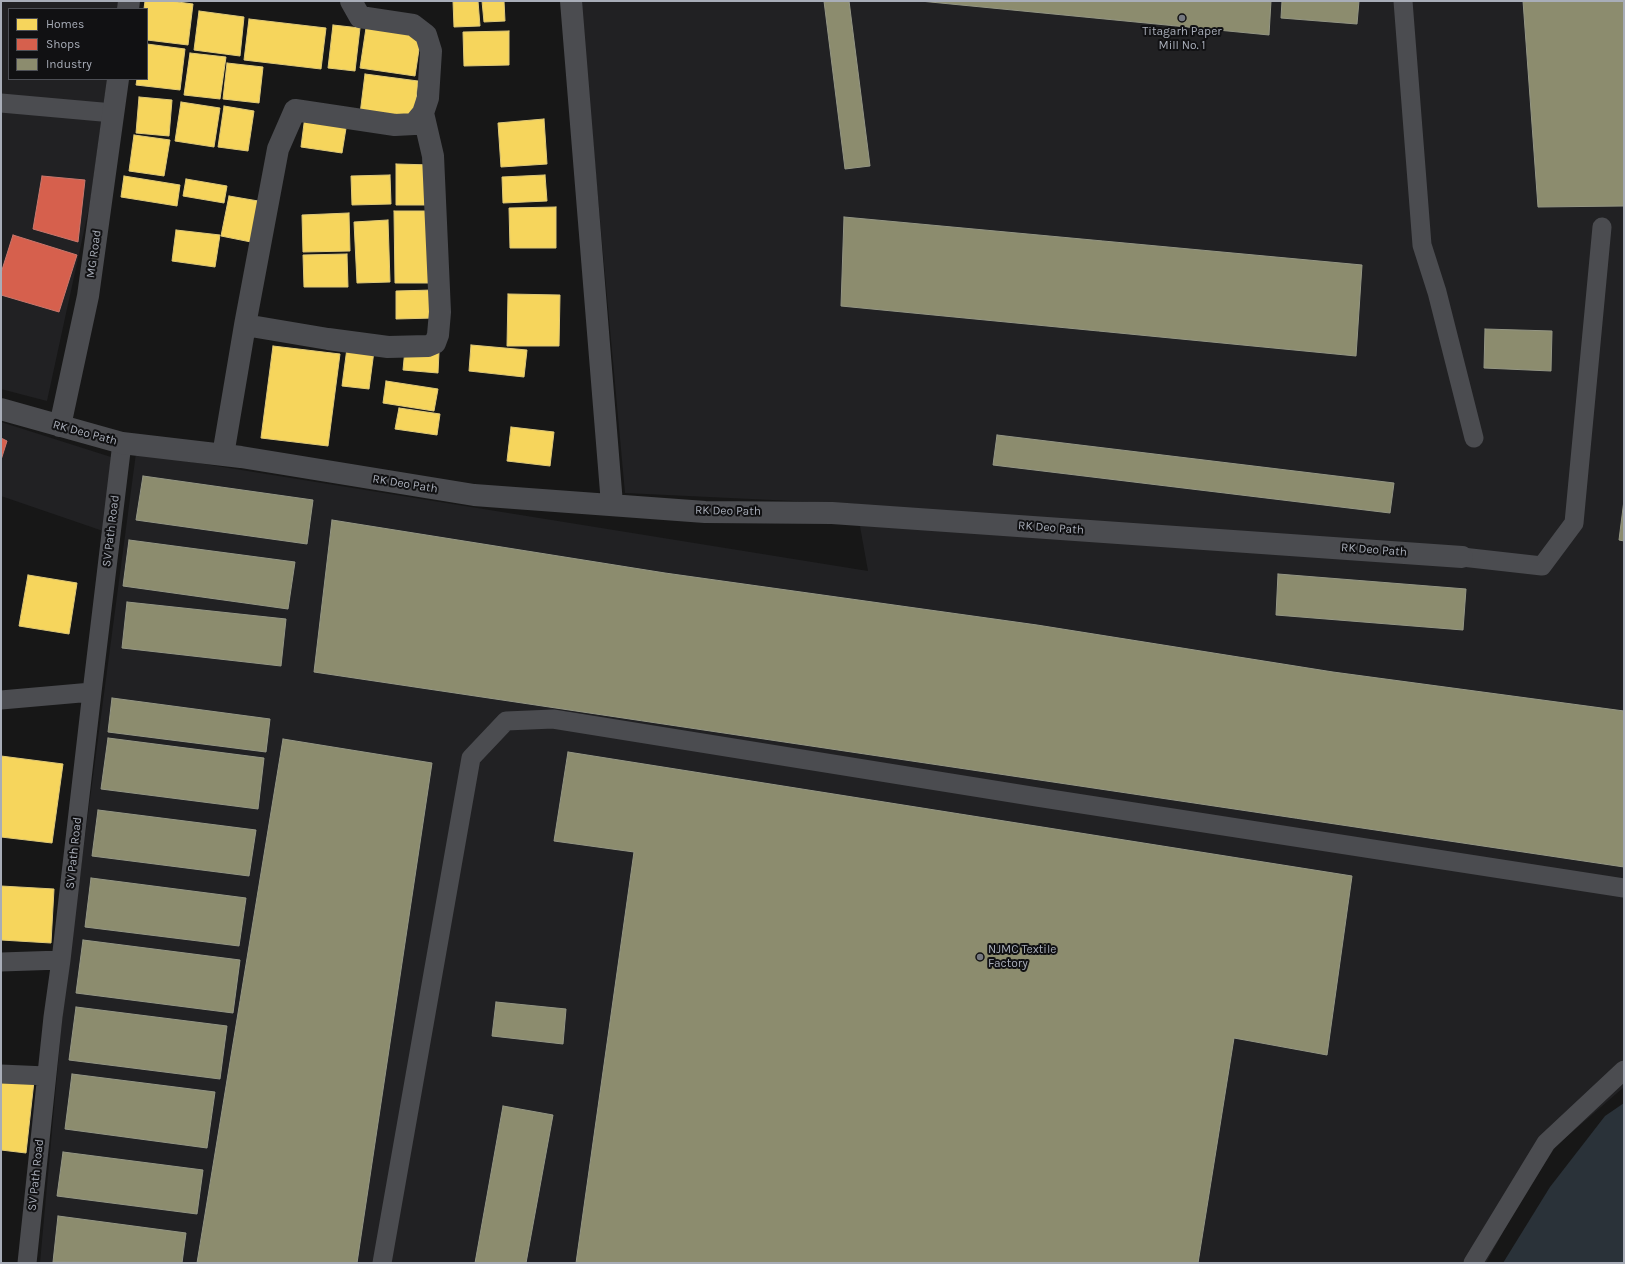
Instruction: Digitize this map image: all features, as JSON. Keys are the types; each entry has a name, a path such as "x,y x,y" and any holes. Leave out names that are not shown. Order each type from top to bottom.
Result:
{"street":[{"path":"223,455 245,325 278,149 295,110 395,125 414,124 423,113 428,98 431,51 426,35 414,25 360,17 351,1"},
{"path":"571,1 612,504"},
{"name":"MG Road","path":"60,426 88,296 118,80"},
{"path":"245,325 328,339 388,347 428,346 435,343 438,335 440,312 433,156 423,113"},
{"name":"RK Deo Path","path":"1,409 122,443 223,455 474,495 706,512 832,512 1462,557"}],"lane":[{"path":"1403,1 1422,245 1437,292 1474,438"},
{"path":"1,103 113,113"},
{"path":"1462,557 1542,566 1574,523 1602,227"},
{"name":"SV Path Road","path":"27,1263 46,1076 122,443"},
{"path":"1,700 92,692"},
{"path":"382,1263 471,758 506,721 553,719 1037,797 1624,888"},
{"path":"1,962 61,960"},
{"path":"1473,1263 1546,1143 1624,1070"},
{"path":"1,1074 46,1076"}],"shaded area":[{"path":"1,1 118,1 117,8 8,8 8,80 107,80 90,203 47,401 1,389"},
{"path":"580,1 1624,1 1624,1087 1556,1146 1518,1205 1486,1263 40,1263 65,987 136,453 868,571 856,504 625,493"},
{"path":"1,422 111,457 103,531 1,496"},
{"path":"1624,1103 1624,1263 1503,1263 1550,1187 1605,1116"}],"building: Homes":[{"path":"145,1 170,1 193,4 188,45 148,40 148,8 144,8"},
{"path":"453,1 478,1 480,26 454,27"},
{"path":"482,1 504,1 505,21 484,22"},
{"path":"199,11 244,17 240,56 194,50"},
{"path":"249,19 326,28 321,69 244,60"},
{"path":"333,25 360,28 355,71 328,68"},
{"path":"366,28 421,36 415,76 360,68"},
{"path":"509,31 509,65 464,66 463,32"},
{"path":"148,44 185,49 180,90 136,85 137,80 148,80"},
{"path":"190,53 226,57 220,99 184,95"},
{"path":"227,63 263,67 259,103 223,99"},
{"path":"365,74 418,81 414,120 360,114"},
{"path":"139,97 172,100 169,136 136,133"},
{"path":"181,102 220,108 214,147 175,141"},
{"path":"224,106 254,111 248,151 218,147"},
{"path":"305,116 347,122 342,153 301,147"},
{"path":"544,119 547,164 501,167 498,123"},
{"path":"134,135 170,140 164,176 129,171"},
{"path":"396,164 432,165 432,205 396,205"},
{"path":"390,175 391,204 352,205 351,176"},
{"path":"545,175 547,201 503,203 502,177"},
{"path":"124,176 180,185 177,206 121,197"},
{"path":"186,179 227,186 224,203 183,196"},
{"path":"229,196 264,202 256,243 221,236"},
{"path":"556,207 556,248 510,248 509,208"},
{"path":"394,211 431,211 432,283 395,283"},
{"path":"349,213 350,251 303,252 302,215"},
{"path":"388,220 390,282 357,283 354,222"},
{"path":"176,230 220,235 215,267 172,261"},
{"path":"347,254 348,287 304,287 303,255"},
{"path":"433,290 434,318 396,319 396,291"},
{"path":"508,294 560,295 559,346 507,346"},
{"path":"471,345 527,350 524,377 469,371"},
{"path":"273,346 340,354 328,446 261,438"},
{"path":"347,348 374,351 369,389 342,386"},
{"path":"405,349 439,352 438,373 403,370"},
{"path":"386,381 438,389 434,411 383,403"},
{"path":"399,408 440,414 437,435 395,429"},
{"path":"511,427 554,432 550,466 507,461"},
{"path":"28,575 77,583 69,634 19,626"},
{"path":"1,756 63,764 52,843 1,837"},
{"path":"1,886 54,889 51,943 1,940"},
{"path":"1,1078 34,1081 26,1153 1,1150"}],"building: Shops":[{"path":"42,176 85,180 78,242 33,229"},
{"path":"13,235 77,255 59,312 1,295 1,273"},
{"path":"1,438 7,441 1,460"}],"building: Industry":[{"path":"824,1 849,1 870,166 845,169"},
{"name":"Titagarh Paper Mill No. 1","path":"920,1 1271,1 1269,35"},
{"path":"1282,1 1359,1 1357,24 1281,18"},
{"path":"1523,1 1624,1 1624,206 1538,207"},
{"path":"844,217 1362,265 1356,356 841,306"},
{"path":"1485,329 1552,331 1551,371 1484,368"},
{"path":"997,435 1394,483 1390,513 993,465"},
{"path":"143,476 313,500 307,544 136,520"},
{"path":"1624,500 1624,541 1619,540"},
{"path":"332,520 665,573 1037,625 1333,672 1624,711 1624,867 314,672"},
{"path":"129,540 295,562 288,609 123,586"},
{"path":"1278,574 1466,589 1463,630 1276,615"},
{"path":"127,602 286,619 281,666 122,648"},
{"path":"112,698 270,719 266,752 108,732"},
{"path":"108,738 264,758 258,809 101,789"},
{"path":"283,739 432,763 357,1263 197,1263"},
{"name":"NJMC Textile Factory","path":"568,752 1352,876 1327,1055 1234,1038 1198,1263 576,1263 634,852 554,841"},
{"path":"98,810 256,830 249,876 92,856"},
{"path":"91,878 246,898 239,946 85,927"},
{"path":"83,940 240,960 233,1013 76,993"},
{"path":"496,1002 566,1009 563,1044 492,1036"},
{"path":"76,1007 227,1026 220,1079 69,1060"},
{"path":"72,1074 215,1092 207,1148 65,1129"},
{"path":"503,1106 553,1115 526,1263 475,1263"},
{"path":"63,1152 203,1170 197,1214 57,1196"},
{"path":"58,1216 186,1233 182,1263 53,1262"}],"place":[{"name":"Titagarh Paper Mill No. 1","path":"1182,18"},
{"name":"NJMC Textile Factory","path":"980,957"}]}
